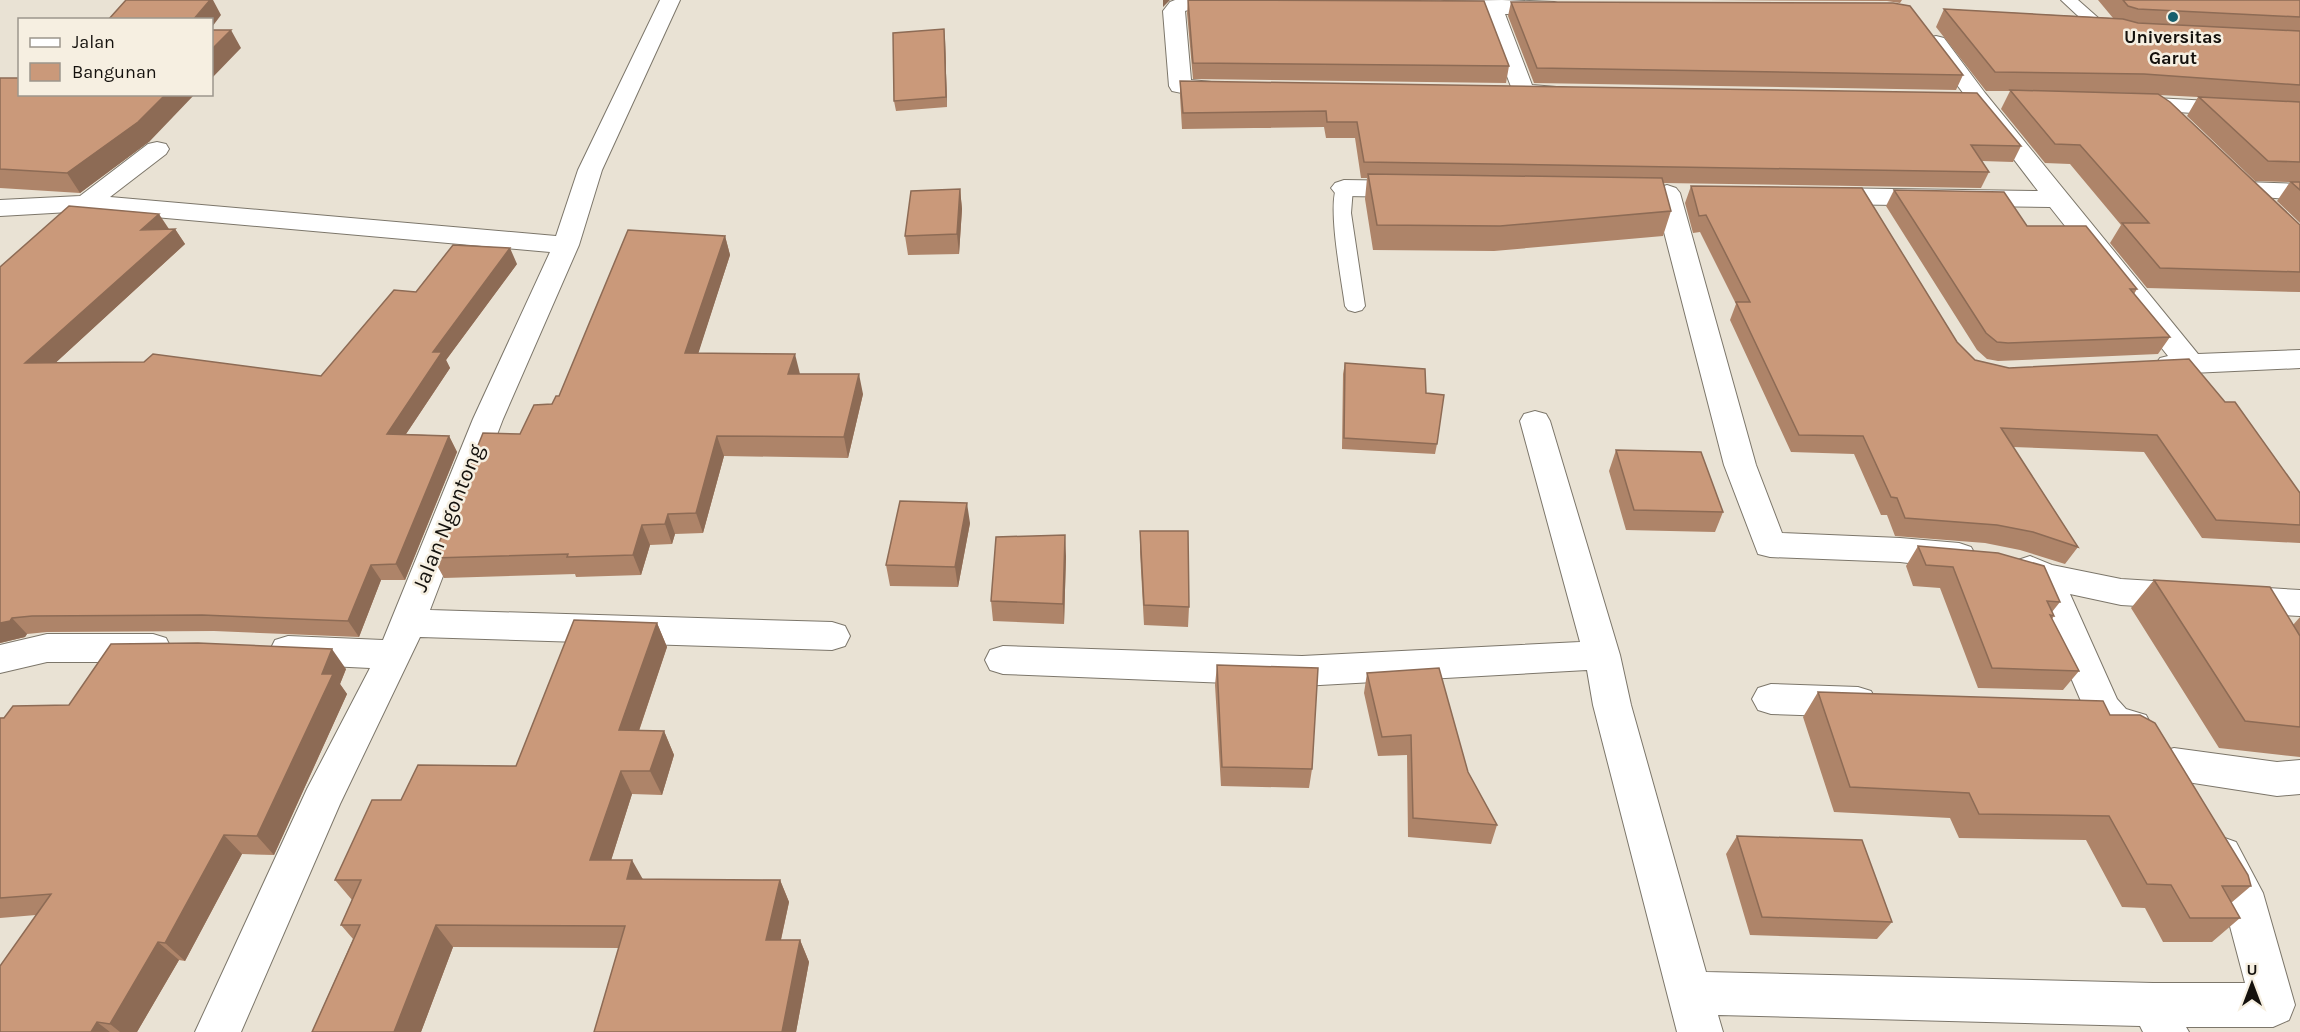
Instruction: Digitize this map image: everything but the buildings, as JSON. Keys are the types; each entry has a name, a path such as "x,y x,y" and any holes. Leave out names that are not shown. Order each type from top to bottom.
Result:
{"street":[{"name":"Jalan Ngontong","path":"218,1032 321,801 401,639 488,419 566,245 590,170 670,0"},
{"path":"1242,89 1180,86 1174,11 1177,6 1192,2 1249,4"},
{"path":"1492,4 1495,21 1522,92"},
{"path":"1423,7 1492,4 1573,8"},
{"path":"1924,27 1965,98 2060,199 2190,364"},
{"path":"1499,92 1582,93"},
{"path":"1965,98 2010,99"},
{"path":"2182,127 2144,103 2300,113"},
{"path":"87,203 157,148"},
{"path":"2226,171 2269,212"},
{"path":"1344,188 1439,190"},
{"path":"2245,190 2300,192"},
{"path":"1666,193 1740,465 1770,544 1899,550 1994,559 2045,576 2121,592 2300,603"},
{"path":"1794,195 2060,199"},
{"path":"1864,196 1883,227"},
{"path":"0,207 87,203 566,245"},
{"path":"2145,366 2300,359"},
{"path":"1535,421 1602,655 1612,705 1695,1013 2159,1018 2273,1005 2242,893 2174,764 2158,742 2134,726 2115,722 2085,708 2045,576"},
{"path":"2256,600 2278,636"},
{"path":"259,649 401,639 832,636"},
{"path":"1,660 47,648 190,647"},
{"path":"1004,660 1302,671 1602,655"},
{"path":"1771,699 1889,703"},
{"path":"2174,764 2277,779 2300,777"}],"lane":[{"path":"2069,0 2098,26 2128,34"},
{"path":"1344,188 1342,213 1355,306"}],"place":[{"name":"Universitas Garut","path":"2173,17"}]}
